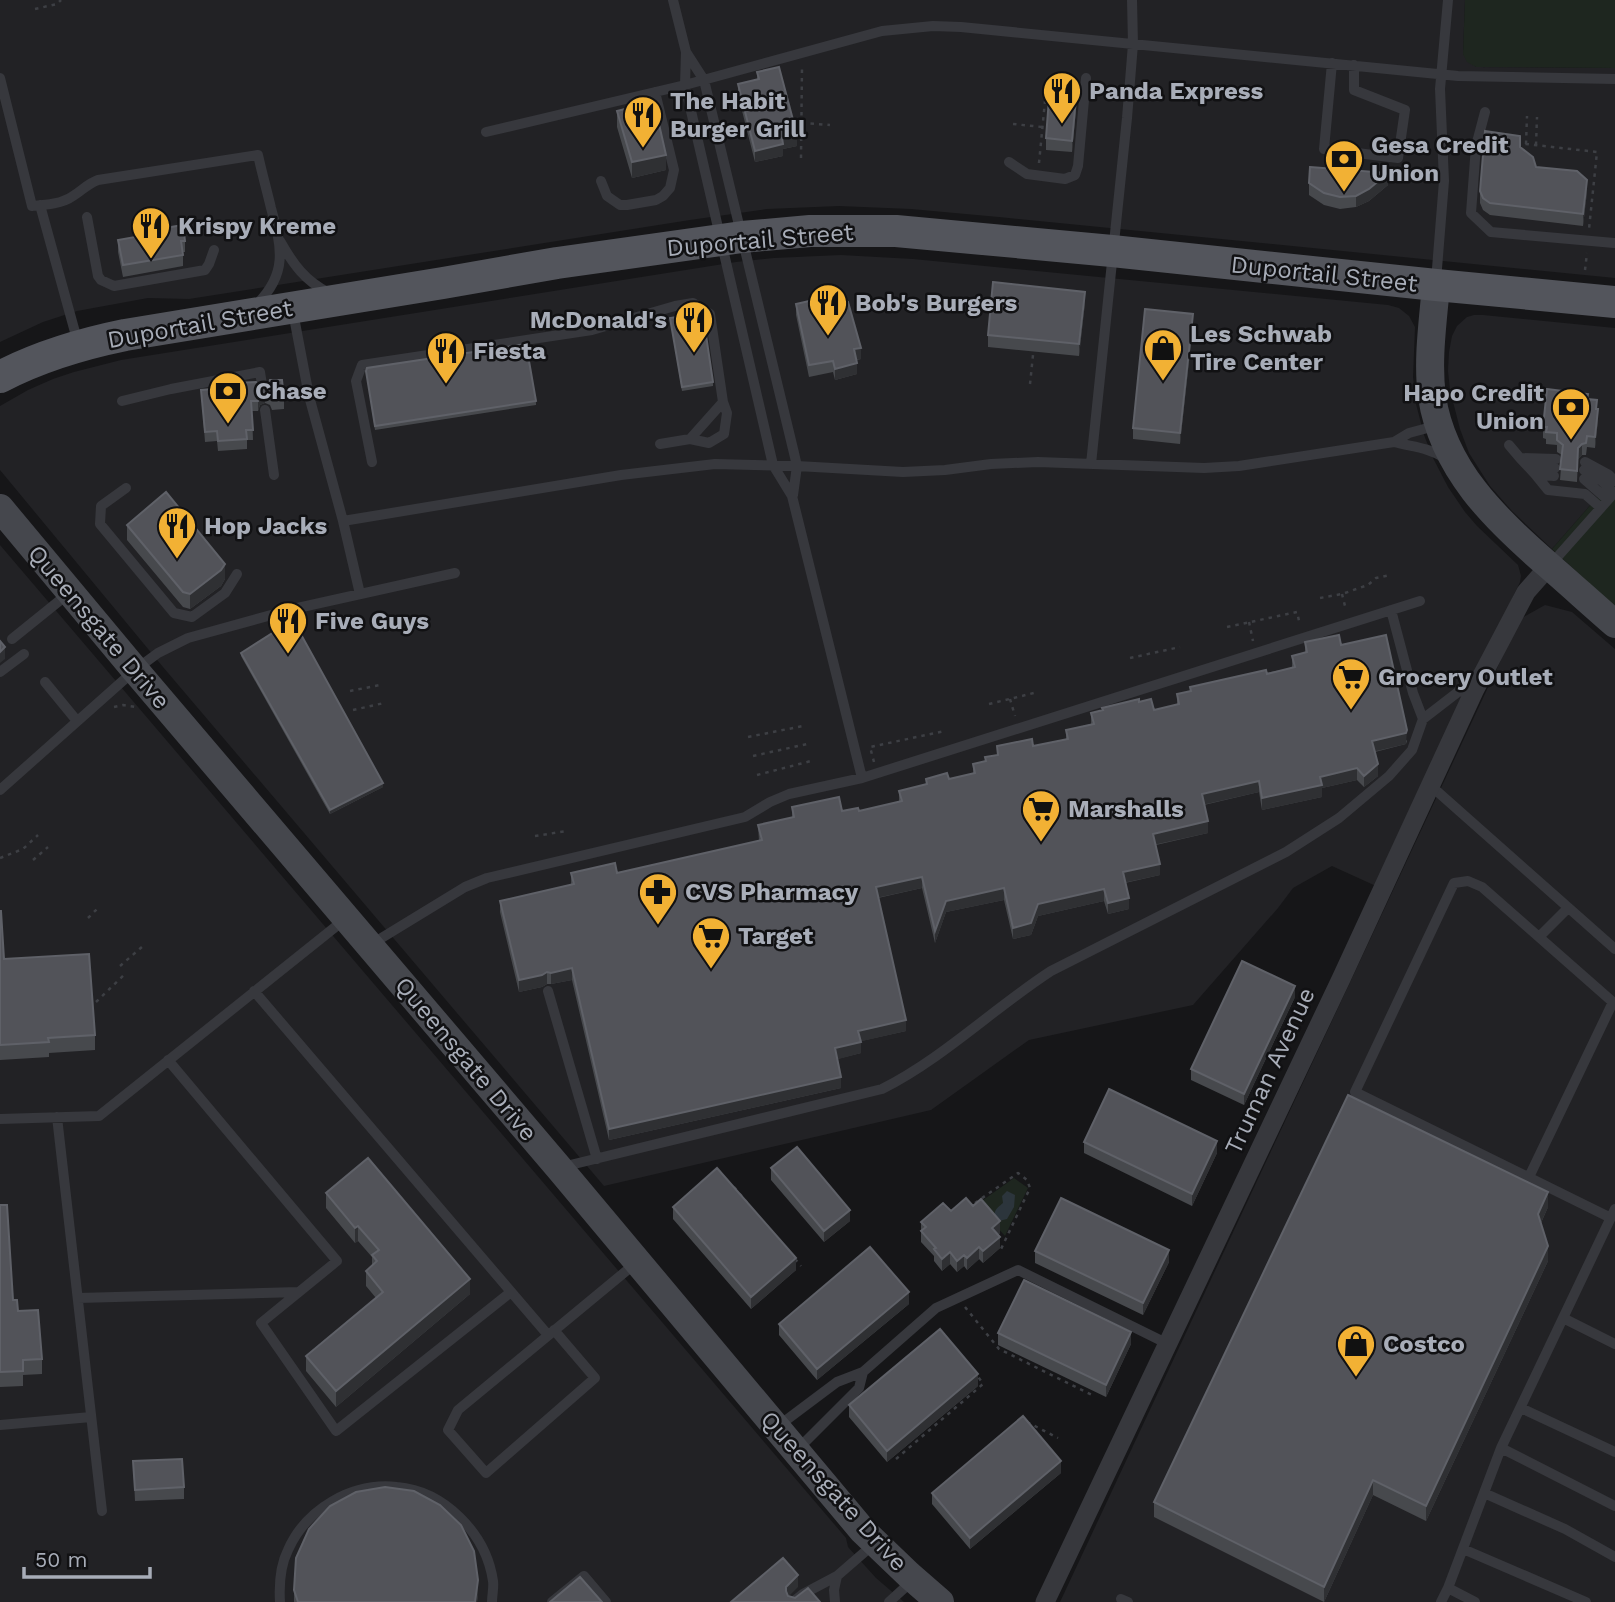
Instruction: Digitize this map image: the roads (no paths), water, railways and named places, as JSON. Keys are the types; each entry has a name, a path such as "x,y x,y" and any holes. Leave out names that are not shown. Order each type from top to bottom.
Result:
{"main road":[{"name":"Duportail Street","path":"0,377 78,345 125,335 557,262 810,231 896,231 1615,302"}],"street":[{"path":"1436,285 1430,371 1433,400 1447,447 1460,472 1495,517 1615,624"},
{"name":"Queensgate Drive","path":"0,508 863,1531 940,1602"},
{"name":"Truman Avenue","path":"1045,1602 1341,979 1475,689 1527,592 1549,566"}],"lane":[{"path":"673,0 686,52 685,85 797,466 792,496"},
{"path":"1091,464 1127,118 1133,44 1132,0"},
{"path":"1436,285 1443,191 1441,75 1448,0"},
{"path":"486,132 685,85 882,32 933,26 1441,75 1615,79"},
{"path":"686,52 704,80 773,465 792,496 862,778"},
{"path":"1332,63 1324,149 1398,158 1405,110 1354,90 1354,65"},
{"path":"0,78 32,206 64,201 98,180 258,155 280,241 305,278 342,300"},
{"path":"1009,162 1027,174 1065,178 1075,175 1086,78"},
{"path":"601,181 607,196 613,202 626,205 656,200 670,187 674,170 654,92"},
{"path":"1485,112 1476,146 1471,213 1491,232 1614,243"},
{"path":"40,205 78,345"},
{"path":"87,217 98,276 114,286 205,270 214,250"},
{"path":"245,316 273,284 278,271 280,241"},
{"path":"372,462 356,381 362,365 592,330 693,303 710,314 727,413 724,434 709,443 690,439 660,444"},
{"path":"293,308 309,396 360,594"},
{"path":"122,401 260,372 263,391"},
{"path":"690,439 723,402"},
{"path":"265,410 275,475"},
{"path":"1394,442 1409,433 1439,425"},
{"path":"343,521 646,471 715,464 903,472 1038,462 1189,469 1239,466 1394,442 1432,450 1460,472"},
{"path":"1509,445 1548,490 1609,498"},
{"path":"1520,458 1555,468 1535,474"},
{"path":"1609,498 1584,470 1609,475 1615,481"},
{"path":"126,488 101,506 100,524 174,613 192,617 225,593 237,574"},
{"path":"1549,566 1609,498"},
{"path":"0,790 135,670 158,653 188,638 271,615 455,573"},
{"path":"12,639 70,592"},
{"path":"370,945 465,887 487,878 745,817 789,794 862,778 1420,601"},
{"path":"1391,610 1413,693 1423,719"},
{"path":"0,672 24,654"},
{"path":"45,682 77,721"},
{"path":"559,1168 882,1090 909,1076 1051,971 1286,852 1339,818 1389,776 1412,750 1423,719 1458,692 1475,689"},
{"path":"1430,785 1615,949"},
{"path":"1441,1602 1501,1448 1613,1214 1529,1177 1354,1092 1454,883 1468,881 1482,887 1614,1003 1529,1177"},
{"path":"1539,937 1568,908"},
{"path":"0,1119 99,1116 346,918"},
{"path":"254,991 511,1292 551,1332 595,1378 486,1473 448,1430 458,1410 551,1332 637,1262"},
{"path":"548,991 597,1159"},
{"path":"168,1060 337,1261 261,1323 336,1431 511,1292"},
{"path":"58,1117 102,1511"},
{"path":"776,1428 837,1382 863,1372 936,1308 1018,1270 1168,1344"},
{"path":"78,1298 298,1292"},
{"path":"1563,1318 1615,1343"},
{"path":"796,1451 859,1388 863,1372"},
{"path":"1521,1408 1615,1452"},
{"path":"0,1425 91,1417"},
{"path":"1501,1448 1615,1506"},
{"path":"280,1602 279,1582 288,1550 306,1522 332,1500 363,1488 397,1487 429,1495 460,1516 482,1546 493,1581 492,1602"},
{"path":"1485,1493 1565,1529 1615,1557"},
{"path":"793,1602 837,1576 875,1543"},
{"path":"1462,1549 1586,1602"},
{"path":"553,1602 584,1576 606,1602"},
{"path":"835,1602 837,1576"},
{"path":"889,1602 914,1580"},
{"path":"1447,1588 1475,1602"}],"place":[{"name":"Panda Express","path":"1062,125"},
{"name":"The Habit Burger Grill","path":"643,149"},
{"name":"Gesa Credit Union","path":"1344,193"},
{"name":"Krispy Kreme","path":"151,260"},
{"name":"Bob's Burgers","path":"828,337"},
{"name":"McDonald's","path":"694,354"},
{"name":"Les Schwab Tire Center","path":"1163,382"},
{"name":"Fiesta","path":"446,385"},
{"name":"Chase","path":"228,425"},
{"name":"Hapo Credit Union","path":"1571,441"},
{"name":"Hop Jacks","path":"177,560"},
{"name":"Five Guys","path":"288,655"},
{"name":"Grocery Outlet","path":"1351,711"},
{"name":"Marshalls","path":"1041,843"},
{"name":"CVS Pharmacy","path":"658,926"},
{"name":"Target","path":"711,970"},
{"name":"Costco","path":"1356,1378"}]}
